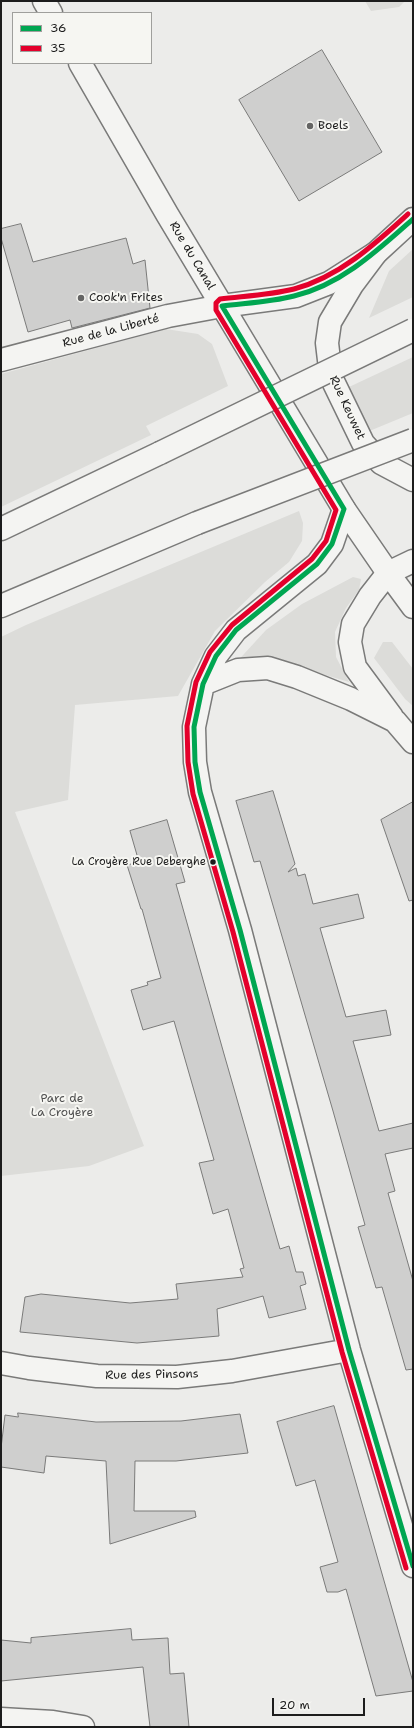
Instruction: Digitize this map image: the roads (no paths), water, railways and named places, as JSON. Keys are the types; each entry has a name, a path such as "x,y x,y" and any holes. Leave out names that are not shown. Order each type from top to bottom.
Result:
{"main road":[{"path":"44,1 50,12"},
{"name":"Rue du Canal","path":"81,64 222,306 344,509 413,607"},
{"path":"376,253 413,219"},
{"name":"Rue de la Liberté","path":"1,360 168,316 222,306 296,296 328,283 376,253"},
{"name":"Rue Keuwet","path":"376,253 352,285 330,322 327,344 331,377 363,443 381,463 413,480"},
{"path":"1,529 413,330"},
{"path":"1,606 197,523 413,440"},
{"path":"344,509 332,544 318,564 236,630 216,656 203,684 194,727 195,762 200,792 240,930 349,1350 413,1566"},
{"path":"413,560 388,573 370,596 353,624 350,642 355,667 395,721 413,742"},
{"path":"203,684 238,670 268,668 297,677 351,699 395,721"},
{"name":"Rue des Pinsons","path":"1,1363 97,1376 177,1377 232,1371 349,1350"},
{"path":"1,1718 53,1722 83,1727"}],"place":[{"name":"Boels","path":"310,126"},
{"name":"Cook'n Frites","path":"81,298"},
{"name":"La Croyère Rue Deberghe","path":"213,862"}],"park label":[{"name":"Parc de La Croyère","path":"62,1106"}]}
